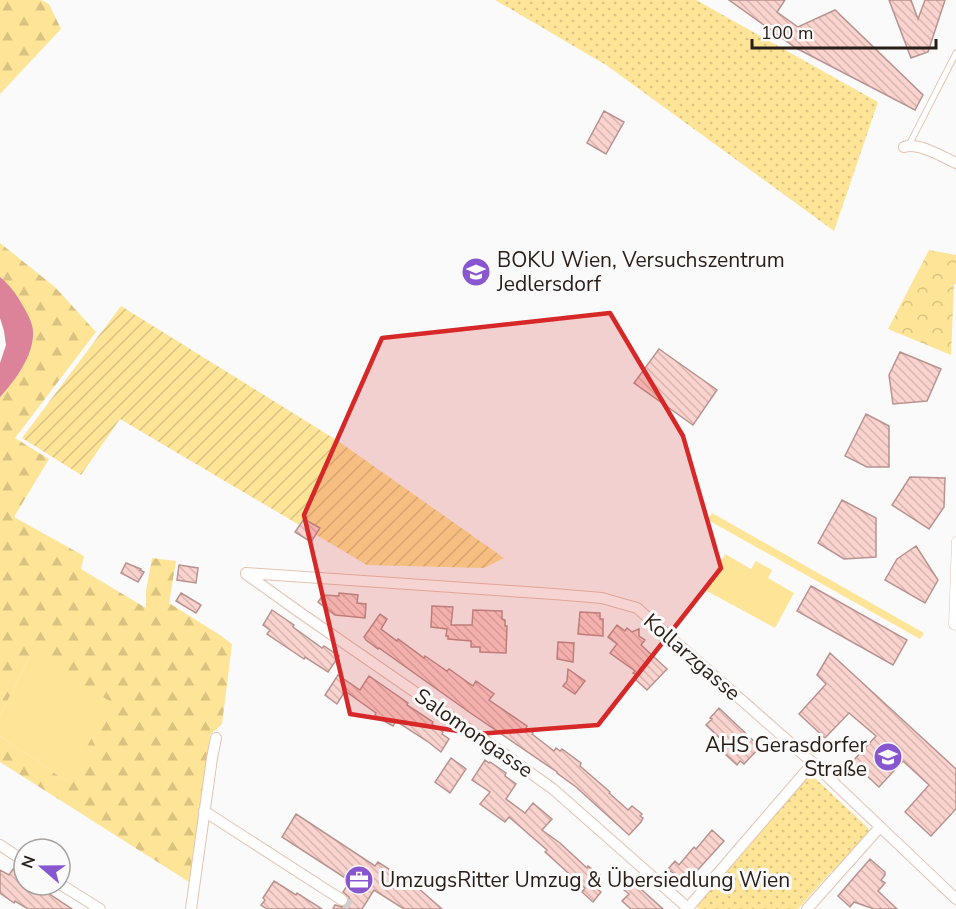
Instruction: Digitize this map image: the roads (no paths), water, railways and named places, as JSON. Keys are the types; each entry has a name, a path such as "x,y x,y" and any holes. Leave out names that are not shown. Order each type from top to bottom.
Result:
{"street":[{"path":"906,146 935,153 956,164"},
{"path":"956,542 953,625 956,626"},
{"name":"Kollarzgasse","path":"246,573 602,598 637,609 813,763 956,899"},
{"name":"Salomongasse","path":"246,573 553,789 689,909"},
{"path":"190,909 216,738"},
{"path":"689,909 813,763"},
{"path":"204,811 342,900"},
{"path":"807,909 880,827"},
{"path":"72,892 100,909"}],"lane":[{"path":"906,146 956,53"}],"tunnel":[{"path":"342,900 355,909"}],"place":[{"name":"BOKU Wien, Versuchszentrum Jedlersdorf","path":"476,272"},
{"name":"AHS Gerasdorfer Straße","path":"888,757"},
{"name":"UmzugsRitter Umzug & Übersiedlung Wien","path":"359,880"}]}
